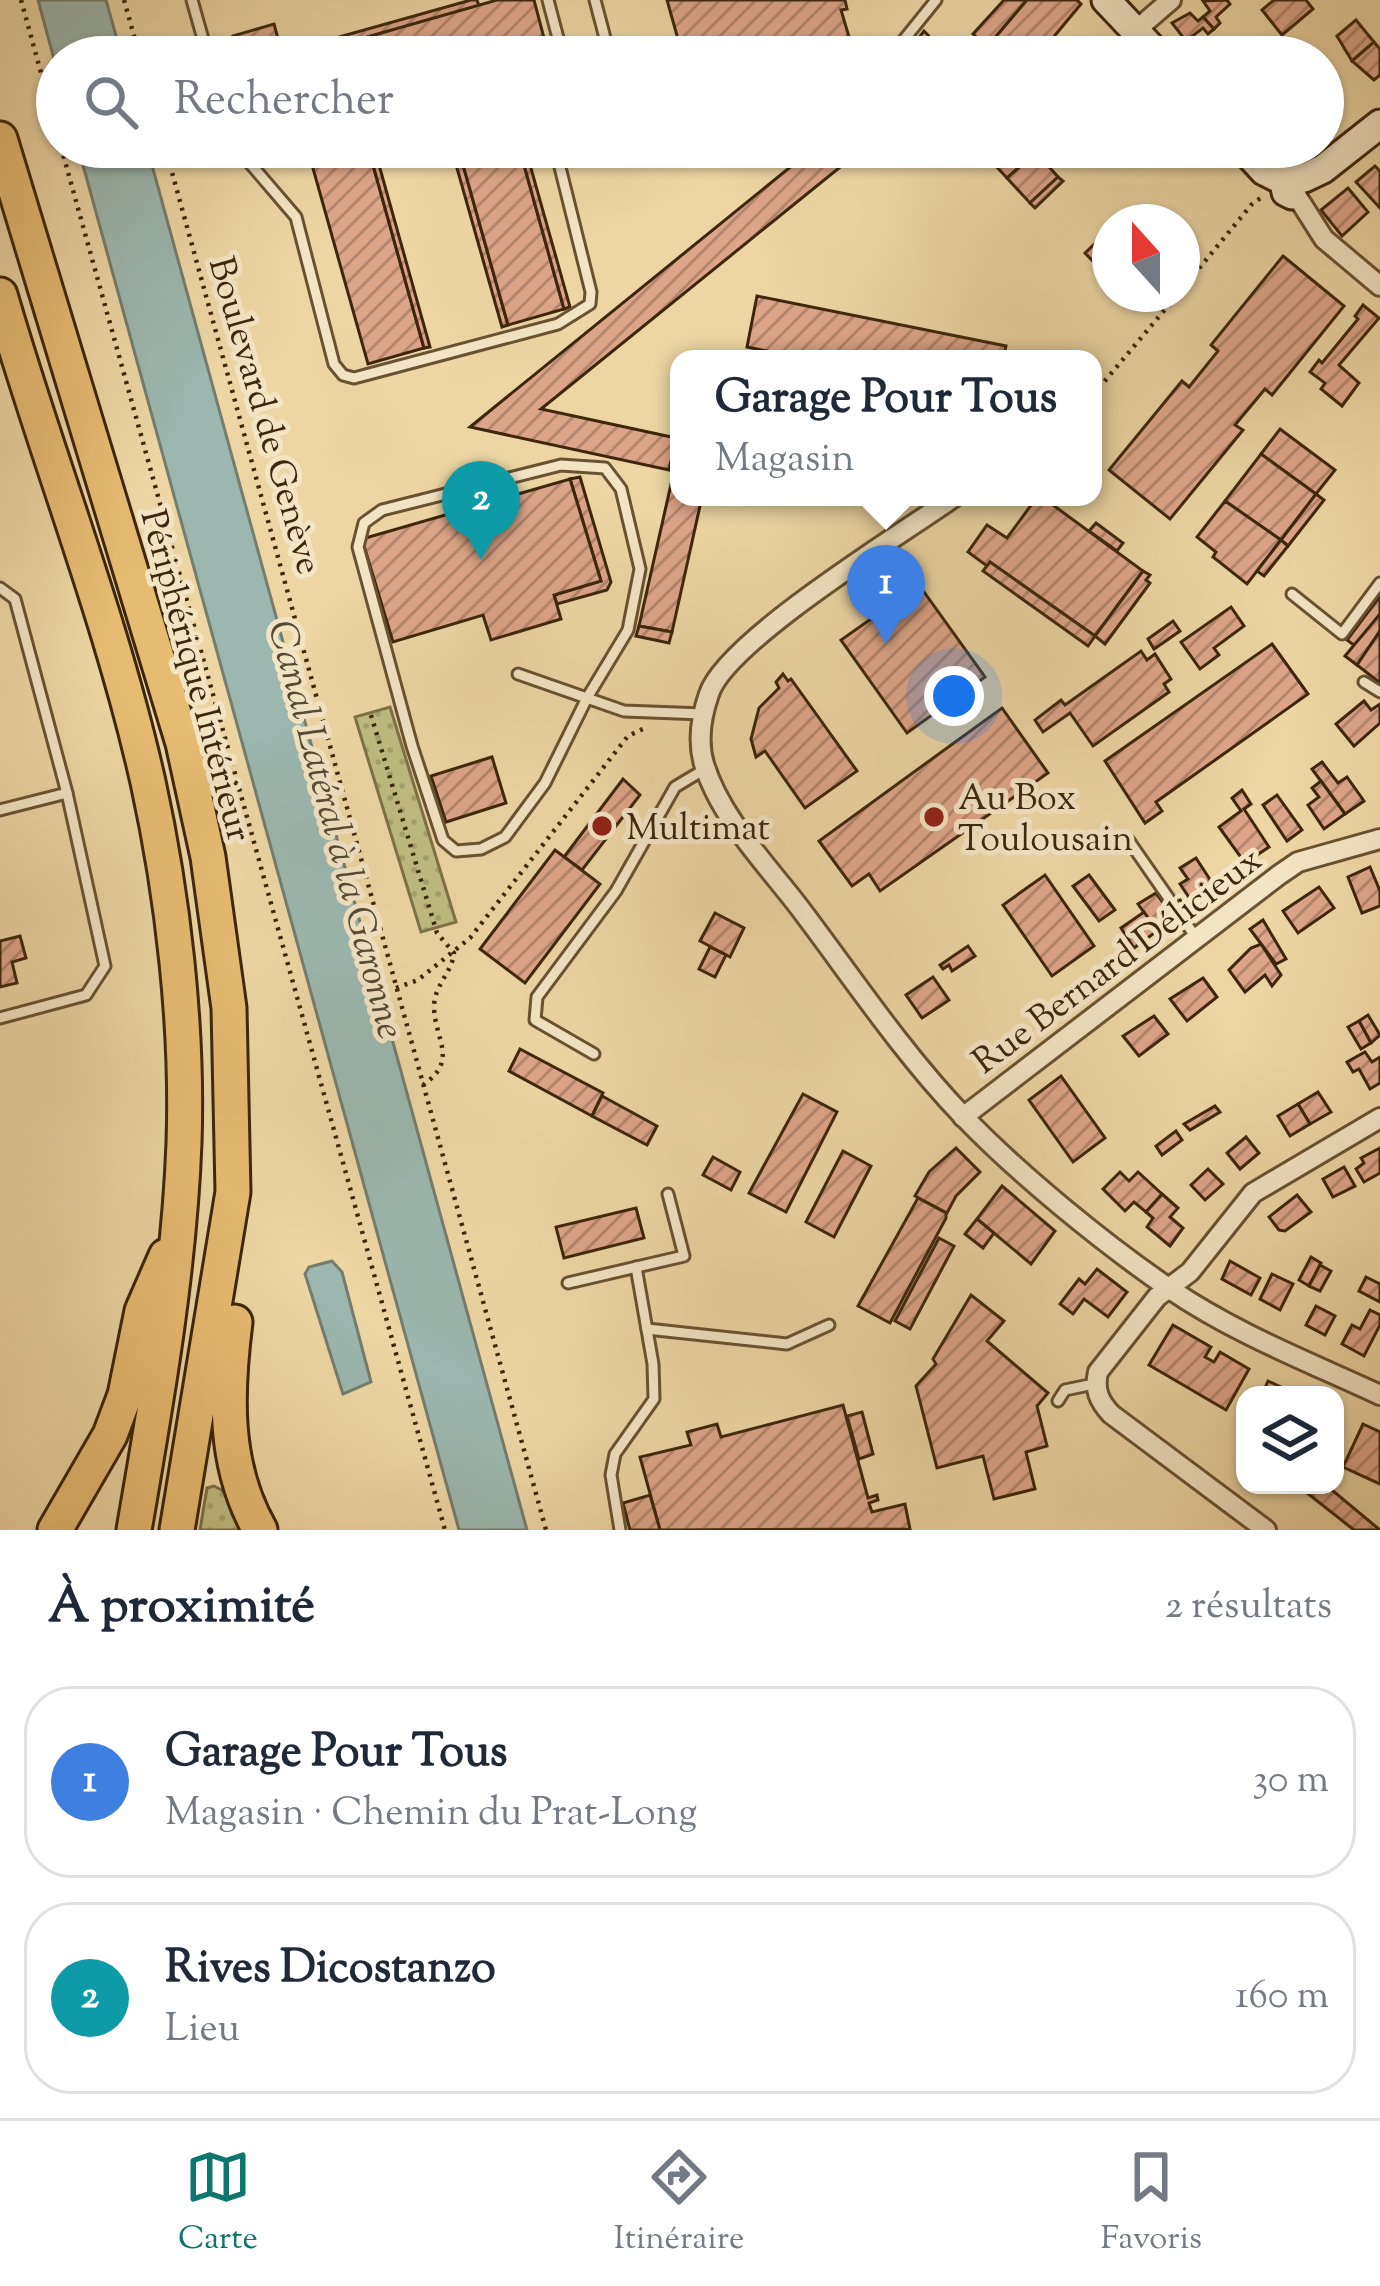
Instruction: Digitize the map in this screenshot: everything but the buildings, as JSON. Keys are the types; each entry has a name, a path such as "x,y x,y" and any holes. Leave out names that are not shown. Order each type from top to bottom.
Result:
{"highway":[{"name":"Périphérique Intérieur","path":"0,140 183,743 208,857 229,1008 233,1192 177,1530"},
{"path":"0,295 130,712 169,903 184,1140 171,1309 134,1530"},
{"path":"233,1192 240,1280 230,1363 231,1448 260,1530"},
{"path":"55,1530 110,1436 142,1311 177,1230"}],"street":[{"path":"1106,0 1140,36"},
{"path":"1135,31 1171,0"},
{"path":"1344,152 1380,124"},
{"path":"1261,168 1295,185 1324,239 1380,286"},
{"path":"1295,185 1324,168"},
{"path":"941,506 742,647 710,688 699,732 705,769 734,822 963,1117 1067,1209 1170,1289 1209,1313 1380,1395"},
{"name":"Rue Bernard Délicieux","path":"963,1117 1298,862 1380,839"},
{"path":"1267,1530 1111,1414 1100,1401 1099,1372 1157,1298 1190,1273 1253,1193 1380,1118"}],"lane":[{"path":"192,0 202,36"},
{"path":"548,0 557,36"},
{"path":"595,0 604,36"},
{"path":"907,36 936,0"},
{"path":"254,168 296,217 334,364 343,375 354,378 558,324 590,304 560,168"},
{"path":"561,465 605,467 621,489 640,568 628,630 587,698 545,783 505,837 481,849 456,851 443,840 412,746 358,547 364,523 382,510 561,465"},
{"path":"1292,594 1342,634 1380,583"},
{"path":"0,588 15,599 67,793 105,966 86,994 0,1018"},
{"path":"518,674 624,711 704,714"},
{"path":"1364,682 1380,692"},
{"path":"594,1054 535,1020 537,998 616,891 676,788 705,769"},
{"path":"0,810 67,793"},
{"path":"1129,841 1197,939"},
{"path":"568,1283 684,1256 668,1194"},
{"path":"620,1530 610,1475 615,1454 654,1399 636,1267"},
{"path":"647,1329 787,1344 829,1325"},
{"path":"1058,1401 1065,1390 1096,1384"}],"path":[{"path":"21,0 36,55"},
{"path":"124,0 134,36"},
{"path":"68,168 445,1530"},
{"name":"Boulevard de Genève","path":"171,168 545,1530"},
{"path":"1200,267 1252,204 1295,185"},
{"path":"1102,384 1162,312"},
{"path":"371,715 437,933 454,953 434,1006 444,1059 438,1075 423,1085"},
{"path":"396,988 418,980 454,953 628,736 663,724"}],"shaded area":[{"path":"390,707 456,922 421,932 355,717"},
{"path":"214,1486 233,1496 248,1530 200,1530 207,1488"}],"water":[{"path":"38,0 106,0 116,36 48,36"},
{"path":"84,168 153,168 527,1530 459,1530"},
{"path":"332,1261 342,1272 371,1382 343,1394 305,1274 309,1267"}],"place":[{"name":"Rives Dicostanzo","path":"481,560"},
{"name":"Garage Pour Tous","path":"886,644"},
{"name":"Au Box Toulousain","path":"934,817"},
{"name":"Multimat","path":"602,826"}],"water label":[{"name":"Canal Latéral à la Garonne","path":"338,829"}]}
